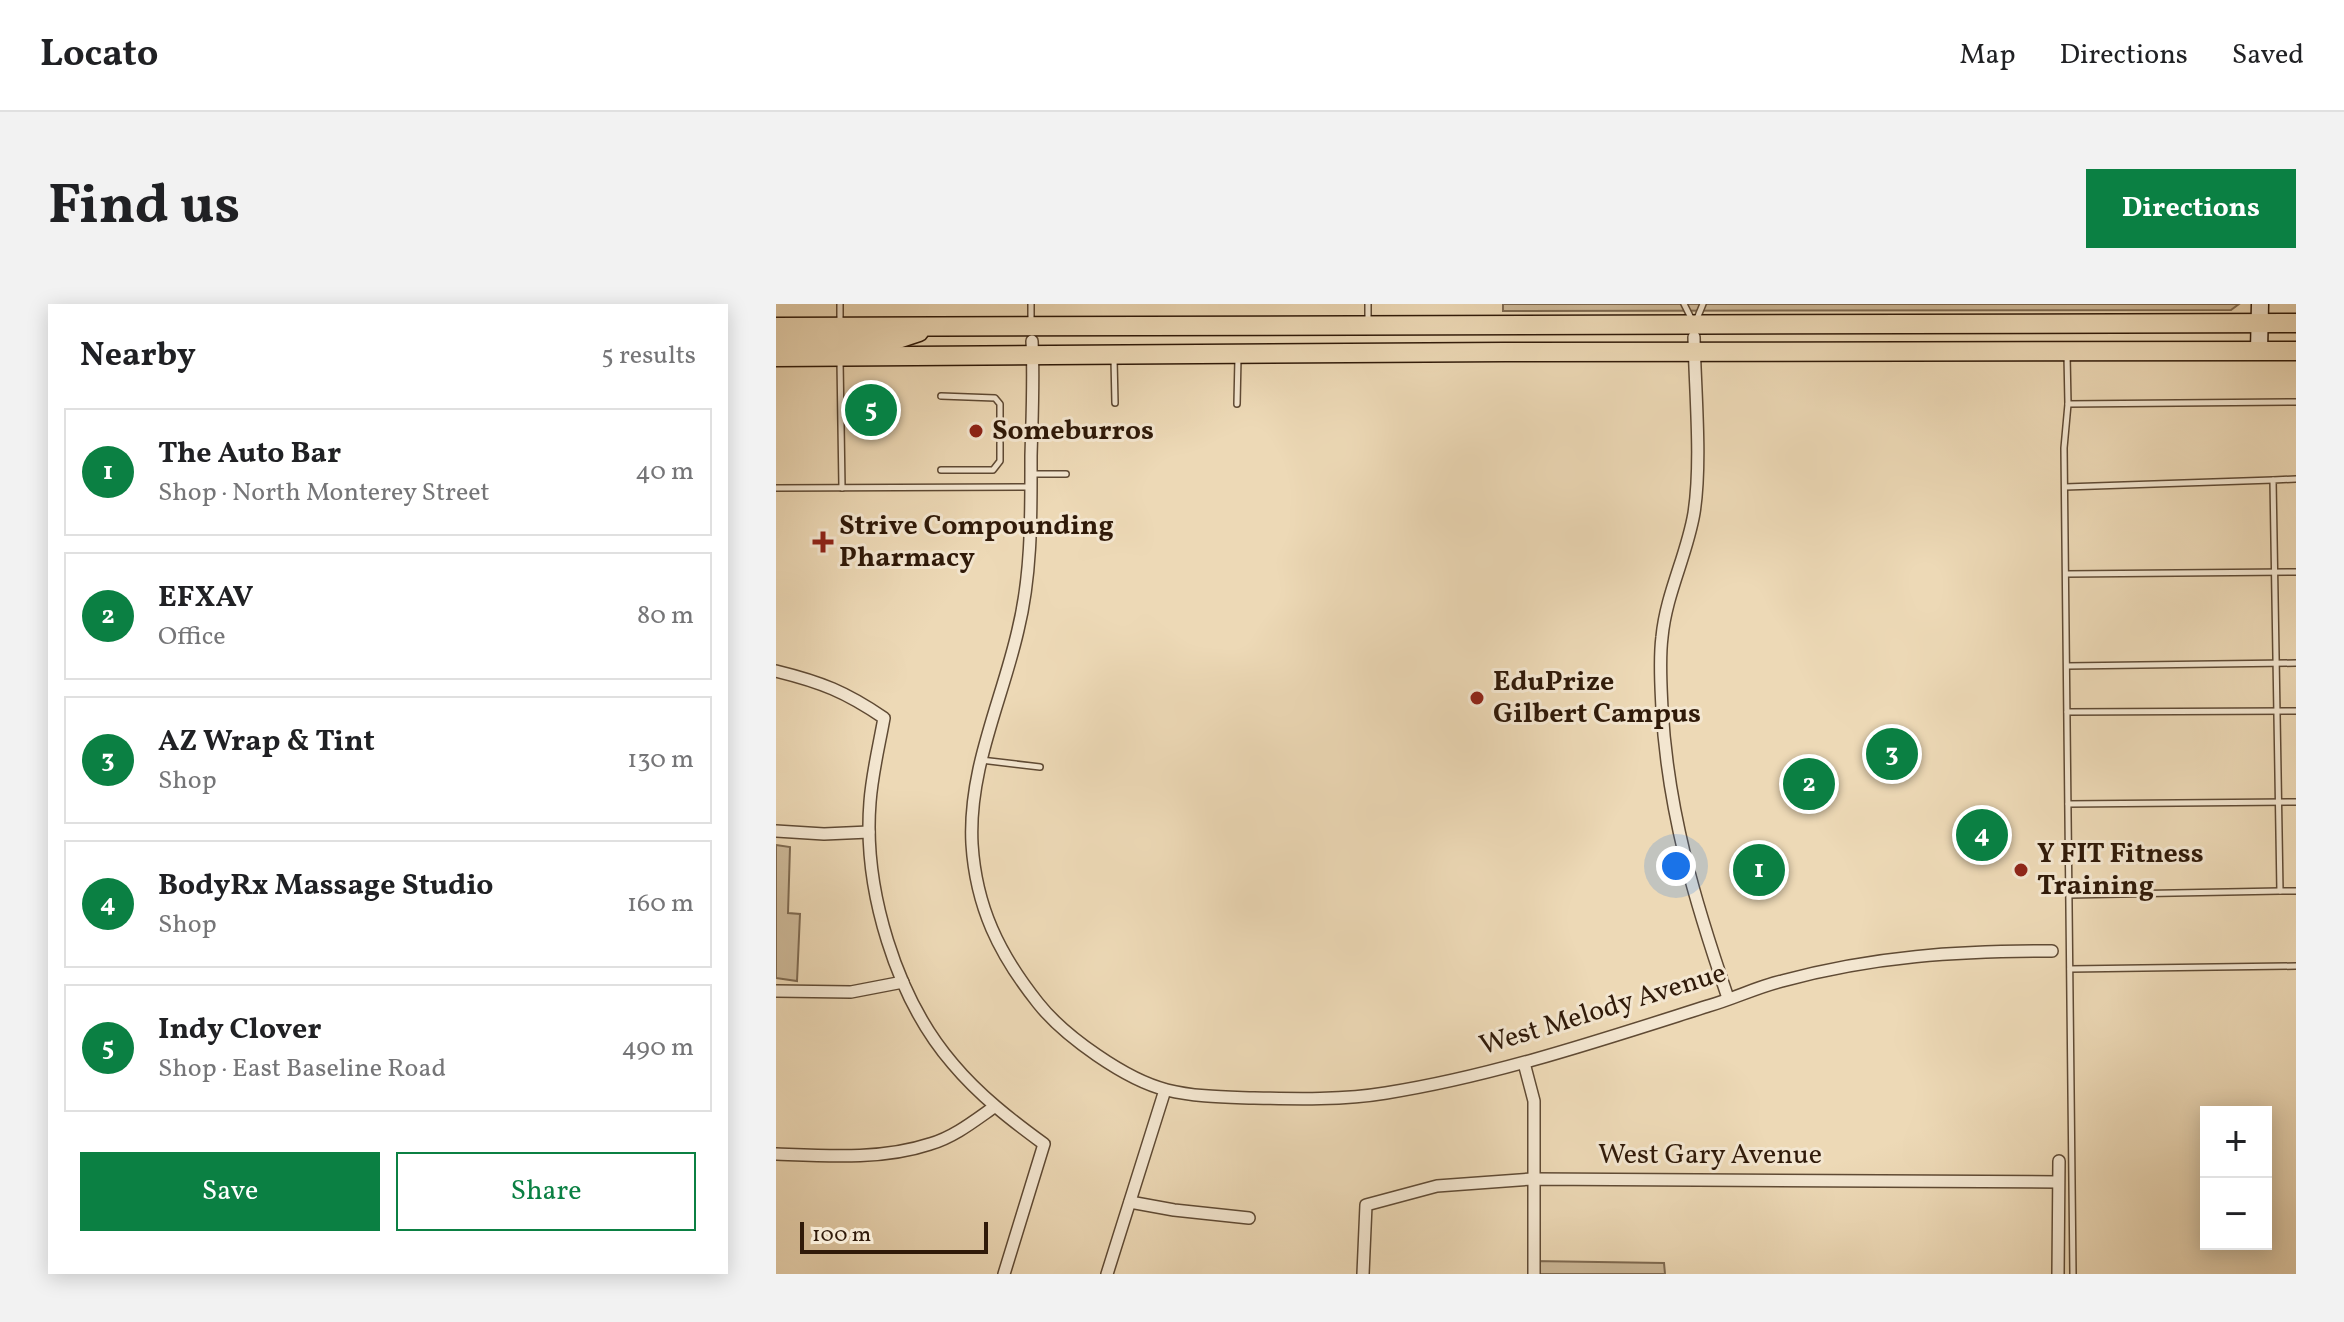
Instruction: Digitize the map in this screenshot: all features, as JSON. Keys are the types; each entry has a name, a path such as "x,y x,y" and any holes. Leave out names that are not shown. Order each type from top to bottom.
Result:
{"main road":[{"path":"776,327 937,326 1114,354 1238,353 1694,338 2260,314 2296,323"},
{"path":"776,357 840,356 1032,341 1368,325 2067,350 2296,351"},
{"path":"840,356 847,344 889,342 937,326"},
{"path":"776,343 827,343 838,337 840,327"}],"street":[{"path":"2259,351 2260,314"},
{"path":"1694,338 1694,509 1689,541 1674,583 1662,636 1664,748 1679,840 1728,998"},
{"name":"West Melody Avenue","path":"1032,341 1029,554 1019,628 980,759 974,799 974,854 984,910 1004,957 1053,1022 1120,1069 1165,1090 1216,1097 1284,1099 1384,1094 1524,1063 1780,981 1860,963 1902,956 2052,951"},
{"path":"776,671 828,685 884,718 870,801 869,832 870,866 885,935 903,982 951,1063 994,1107 1044,1144 1004,1274"},
{"path":"776,831 824,834 869,832"},
{"path":"776,991 851,992 903,982"},
{"path":"1524,1063 1534,1101 1534,1274"},
{"path":"1107,1274 1165,1090"},
{"path":"776,1154 883,1154 931,1144 965,1128 994,1107"},
{"path":"2058,1274 2059,1161"},
{"name":"West Gary Avenue","path":"1363,1274 1366,1205 1437,1186 1532,1179 2058,1182"},
{"path":"1130,1202 1249,1218"}],"lane":[{"path":"840,304 840,327"},
{"path":"1031,304 1032,341"},
{"path":"1368,304 1368,325"},
{"path":"1684,304 1694,338"},
{"path":"1694,338 1703,304"},
{"path":"2067,350 2065,487 2073,1274"},
{"path":"1237,404 1238,353"},
{"path":"1114,354 1115,403"},
{"path":"840,356 842,488"},
{"path":"941,396 995,398 1000,404 1000,461 993,470 941,470"},
{"path":"2068,404 2296,402"},
{"path":"1031,473 1066,474"},
{"path":"2065,487 2296,479"},
{"path":"2273,480 2280,891"},
{"path":"776,488 1031,487"},
{"path":"2066,574 2296,572"},
{"path":"2067,666 2296,663"},
{"path":"2067,712 2296,711"},
{"path":"980,759 1040,767"},
{"path":"2068,804 2296,802"},
{"path":"2069,895 2296,891"},
{"path":"2070,969 2296,966"}],"shaded area":[{"path":"1503,304 2239,304 2231,310 1503,311"},
{"path":"776,845 790,847 788,913 800,914 797,981 776,978"},
{"path":"1532,1261 1664,1263 1665,1274 1534,1274"}],"place":[{"name":"Indy Clover","path":"871,410"},
{"name":"Someburros","path":"976,431"},
{"name":"Strive Compounding Pharmacy","path":"823,542"},
{"name":"EduPrize Gilbert Campus","path":"1477,698"},
{"name":"AZ Wrap & Tint","path":"1892,754"},
{"name":"EFXAV","path":"1809,784"},
{"name":"BodyRx Massage Studio","path":"1982,835"},
{"name":"The Auto Bar","path":"1759,870"},
{"name":"Y FIT Fitness Training","path":"2021,870"}]}
